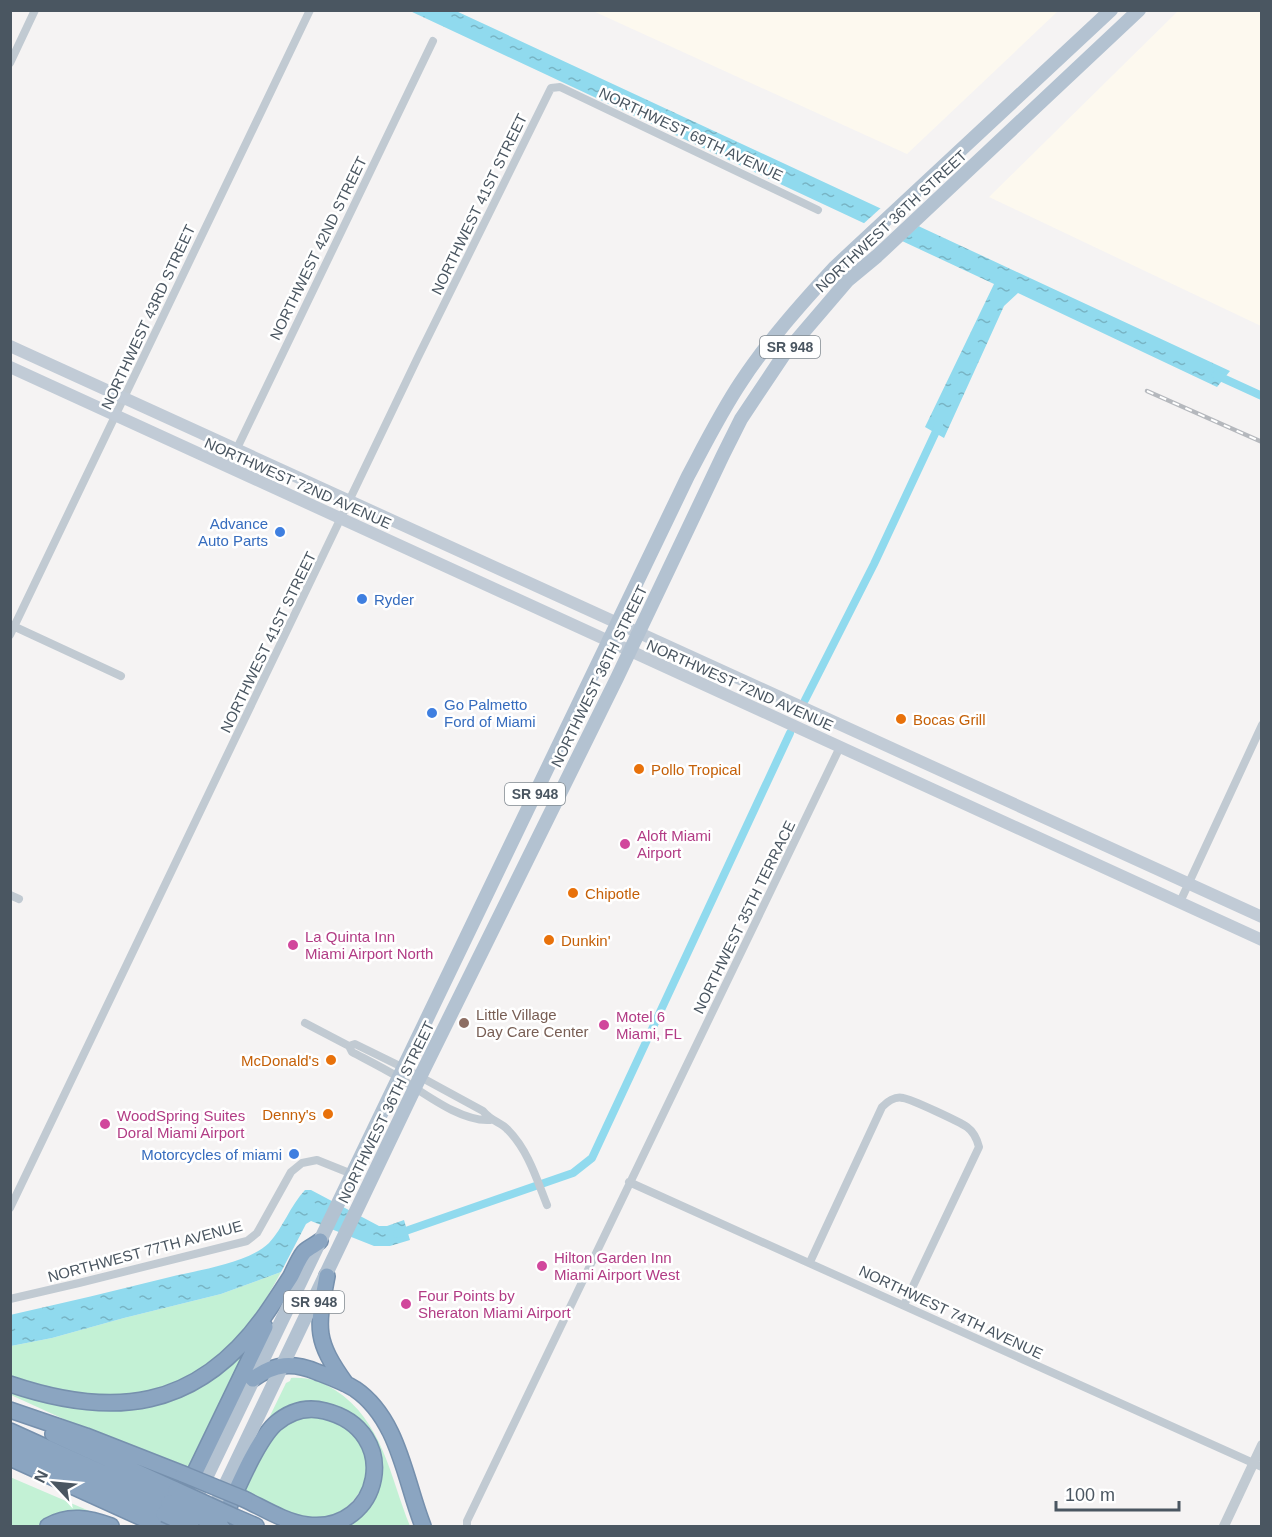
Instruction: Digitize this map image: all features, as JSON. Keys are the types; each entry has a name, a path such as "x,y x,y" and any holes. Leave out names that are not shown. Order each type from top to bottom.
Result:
{"highway":[{"path":"10,1384 59,1399 91,1404 127,1403 159,1396 195,1382 224,1363 244,1343 276,1299 304,1252 320,1241"},
{"path":"327,1276 320,1313 321,1337 326,1354 346,1384"},
{"path":"166,1514 267,1322 276,1299"},
{"path":"254,1380 269,1369 283,1365 300,1366 346,1384 366,1399 381,1415 393,1436 423,1527"},
{"path":"10,1412 86,1436 183,1474 244,1499 290,1520 306,1524 324,1525 351,1514 368,1494 374,1480 375,1467 369,1442 351,1420 337,1414 308,1408 286,1416 266,1434 220,1527 166,1514 10,1458"},
{"path":"10,1412 166,1514"},
{"path":"10,1431 191,1527"},
{"path":"10,1443 166,1514 235,1517 256,1527"},
{"path":"48,1527 62,1520 79,1518 94,1520 111,1527"}],"main road":[{"name":"NORTHWEST 36TH STREET","path":"183,1527 688,476 722,412 741,382 797,308 835,267 1111,10"},
{"name":"NORTHWEST 36TH STREET","path":"206,1527 418,1083 723,455 760,389 814,317 848,280 877,256 1139,10"},
{"name":"NORTHWEST 72ND AVENUE","path":"10,346 1262,917"},
{"name":"NORTHWEST 72ND AVENUE","path":"10,368 1262,940"},
{"path":"1019,828 1027,810"},
{"path":"1225,900 1230,909 1229,925"},
{"path":"453,965 471,974"}],"street":[{"path":"10,63 35,10"},
{"name":"NORTHWEST 43RD STREET","path":"12,629 310,10"},
{"name":"NORTHWEST 42ND STREET","path":"228,467 433,41"},
{"name":"NORTHWEST 69TH AVENUE","path":"551,88 560,87 818,210"},
{"name":"NORTHWEST 41ST STREET","path":"10,1208 418,357 551,88"},
{"path":"12,629 121,676"},
{"path":"1180,903 1262,725"},
{"name":"NORTHWEST 35TH TERRACE","path":"467,1524 629,1182 766,904 840,747"},
{"path":"305,1023 349,1046 355,1044 477,1121 490,1120"},
{"path":"401,1072 418,1083 483,1111 490,1120 508,1130 528,1160 545,1201"},
{"path":"810,1262 882,1107 890,1100 902,1097 969,1128 977,1138 979,1147 904,1305"},
{"name":"NORTHWEST 77TH AVENUE","path":"10,1299 247,1241 257,1233 291,1172 302,1163 317,1160 352,1174"},
{"name":"NORTHWEST 74TH AVENUE","path":"629,1182 1257,1465"},
{"path":"1224,1527 1257,1465 1262,1445"}],"shaded area":[{"path":"1058,10 907,154 593,11"},
{"path":"1179,10 1261,11 1261,326 989,197"}],"green space":[{"path":"281,1272 267,1297 234,1341 194,1374 170,1385 144,1393 86,1397 55,1391 11,1377 11,1346 52,1338 221,1294"},
{"path":"245,1350 247,1351 190,1471 81,1427 11,1395 11,1390 47,1401 99,1410 135,1408 175,1398 201,1386"},
{"path":"291,1378 308,1379 330,1387 351,1403 364,1417 383,1451 410,1526 339,1526 380,1467 375,1446 360,1421 343,1409 327,1403 306,1402 268,1420 286,1383"},
{"path":"318,1416 339,1421 363,1444 368,1469 359,1493 351,1503 330,1516 318,1518 299,1516 244,1493 264,1449 279,1429 299,1418"},
{"path":"10,1477 94,1513 49,1518 37,1526 11,1526"}],"water":[{"path":"410,11 456,11 1230,371 1217,387 1018,293 1004,306 944,438 925,427 994,284"},
{"path":"305,1190 311,1190 379,1226 387,1226 404,1220 410,1240 390,1246 374,1246 311,1221 306,1224 281,1272 221,1294 52,1338 11,1346 10,1315 222,1265 249,1256 269,1243"}],"pier":[{"path":"883,206 921,224 900,243 862,225"}],"waterway":[{"path":"1216,375 1262,396"},
{"path":"805,700 874,564 939,425"},
{"path":"397,1234 573,1173 592,1158 790,733"}],"railway":[{"path":"1147,391 1262,442"}],"place":[{"name":"Advance Auto Parts","path":"280,532"},
{"name":"Ryder","path":"362,599"},
{"name":"Go Palmetto Ford of Miami","path":"432,713"},
{"name":"Bocas Grill","path":"901,719"},
{"name":"Pollo Tropical","path":"639,769"},
{"name":"Aloft Miami Airport","path":"625,844"},
{"name":"Chipotle","path":"573,893"},
{"name":"Dunkin'","path":"549,940"},
{"name":"La Quinta Inn Miami Airport North","path":"293,945"},
{"name":"Little Village Day Care Center","path":"464,1023"},
{"name":"Motel 6 Miami, FL","path":"604,1025"},
{"name":"McDonald's","path":"331,1060"},
{"name":"Denny's","path":"328,1114"},
{"name":"WoodSpring Suites Doral Miami Airport","path":"105,1124"},
{"name":"Motorcycles of miami","path":"294,1154"},
{"name":"Hilton Garden Inn Miami Airport West","path":"542,1266"},
{"name":"Four Points by Sheraton Miami Airport","path":"406,1304"}]}
